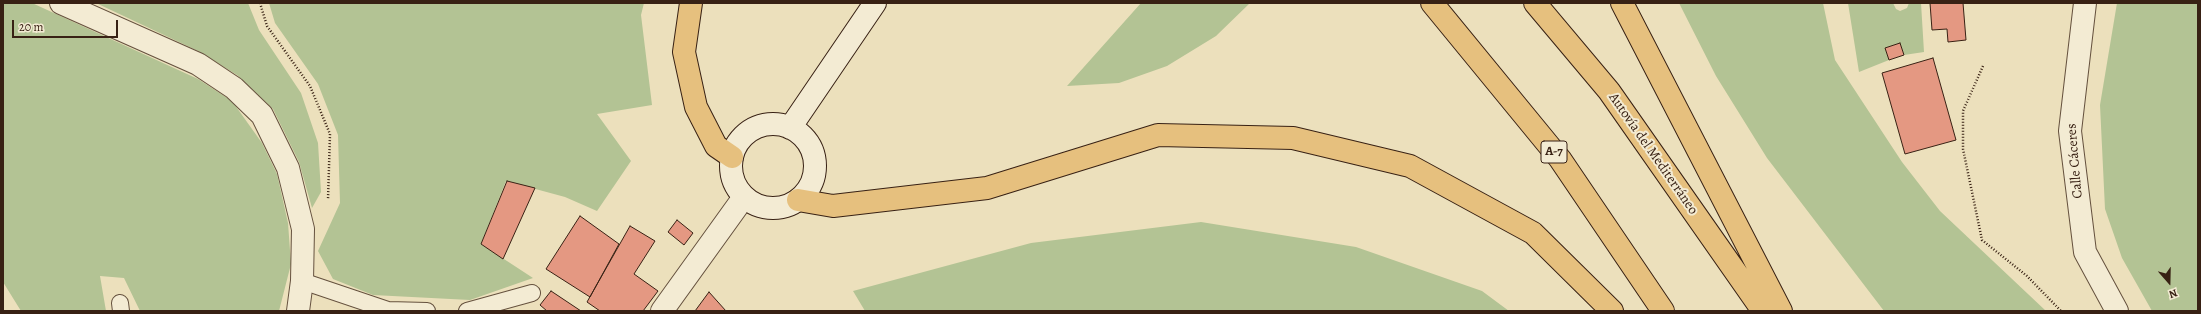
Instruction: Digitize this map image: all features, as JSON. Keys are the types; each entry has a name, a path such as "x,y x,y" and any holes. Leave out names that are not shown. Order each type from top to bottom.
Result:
{"highway":[{"path":"691,3 684,52 696,107 716,146 732,157"},
{"name":"A-7","path":"1432,3 1560,159 1663,311"},
{"name":"Autovía del Mediterráneo","path":"1535,3 1609,91 1763,311"},
{"path":"1622,3 1782,311"},
{"path":"798,200 833,206 987,188 1158,135 1293,138 1410,166 1533,233 1612,311"}],"street":[{"path":"61,3 198,64 234,88 262,115 288,168 303,229 302,281 298,311"},
{"path":"790,128 876,3"},
{"name":"Calle Cáceres","path":"2085,3 2070,130 2085,252 2117,311"},
{"path":"776,124 790,128 802,136 811,148 815,161 814,176 808,189 798,200 777,208 754,204 744,197 736,186 732,171 732,157 738,143 748,133 761,126 776,124"},
{"path":"662,311 744,197"}],"lane":[{"path":"302,281 388,310 427,311"},
{"path":"467,311 532,293"}],"path":[{"path":"260,3 267,26 310,86 330,134 329,197 326,204"},
{"path":"1983,66 1963,110 1963,149 1982,240 2026,276 2061,311"}],"green space":[{"path":"3,3 32,3 198,79 232,101 262,143 277,174 288,223 291,264 279,311 140,311 124,278 100,276 106,311 21,311 3,282"},
{"path":"96,3 248,3 259,30 301,93 318,143 321,192 312,208 299,162 273,109 237,75 198,51"},
{"path":"269,3 644,3 641,15 652,105 597,114 631,161 597,211 565,197 506,181 481,244 533,278 470,300 373,295 333,279 318,251 340,203 338,135 318,84 275,23"},
{"path":"1141,3 1250,3 1216,36 1167,66 1119,83 1067,86"},
{"path":"1679,3 1823,3 1835,60 1902,162 1940,211 2046,311 1884,311 1767,158 1716,76"},
{"path":"1848,3 1893,3 1896,9 1900,11 1907,8 1909,3 1921,3 1924,52 1904,55 1900,44 1886,48 1889,60 1859,72"},
{"path":"2117,3 2198,3 2198,311 2152,311 2122,258 2105,209 2100,105"},
{"path":"1201,222 1356,247 1482,291 1509,311 865,311 853,291 1031,243"}],"building":[{"path":"1930,3 1963,3 1966,40 1948,42 1947,29 1932,30"},
{"path":"1900,43 1904,55 1889,60 1885,48"},
{"path":"1933,58 1956,140 1905,154 1882,73"},
{"path":"507,181 535,188 503,259 481,244"},
{"path":"580,216 619,244 590,297 546,269"},
{"path":"677,220 693,233 684,245 668,232"},
{"path":"630,226 655,241 634,274 658,291 643,311 600,311 587,302"},
{"path":"551,291 581,311 547,311 540,305"},
{"path":"709,292 726,311 695,311"}]}
